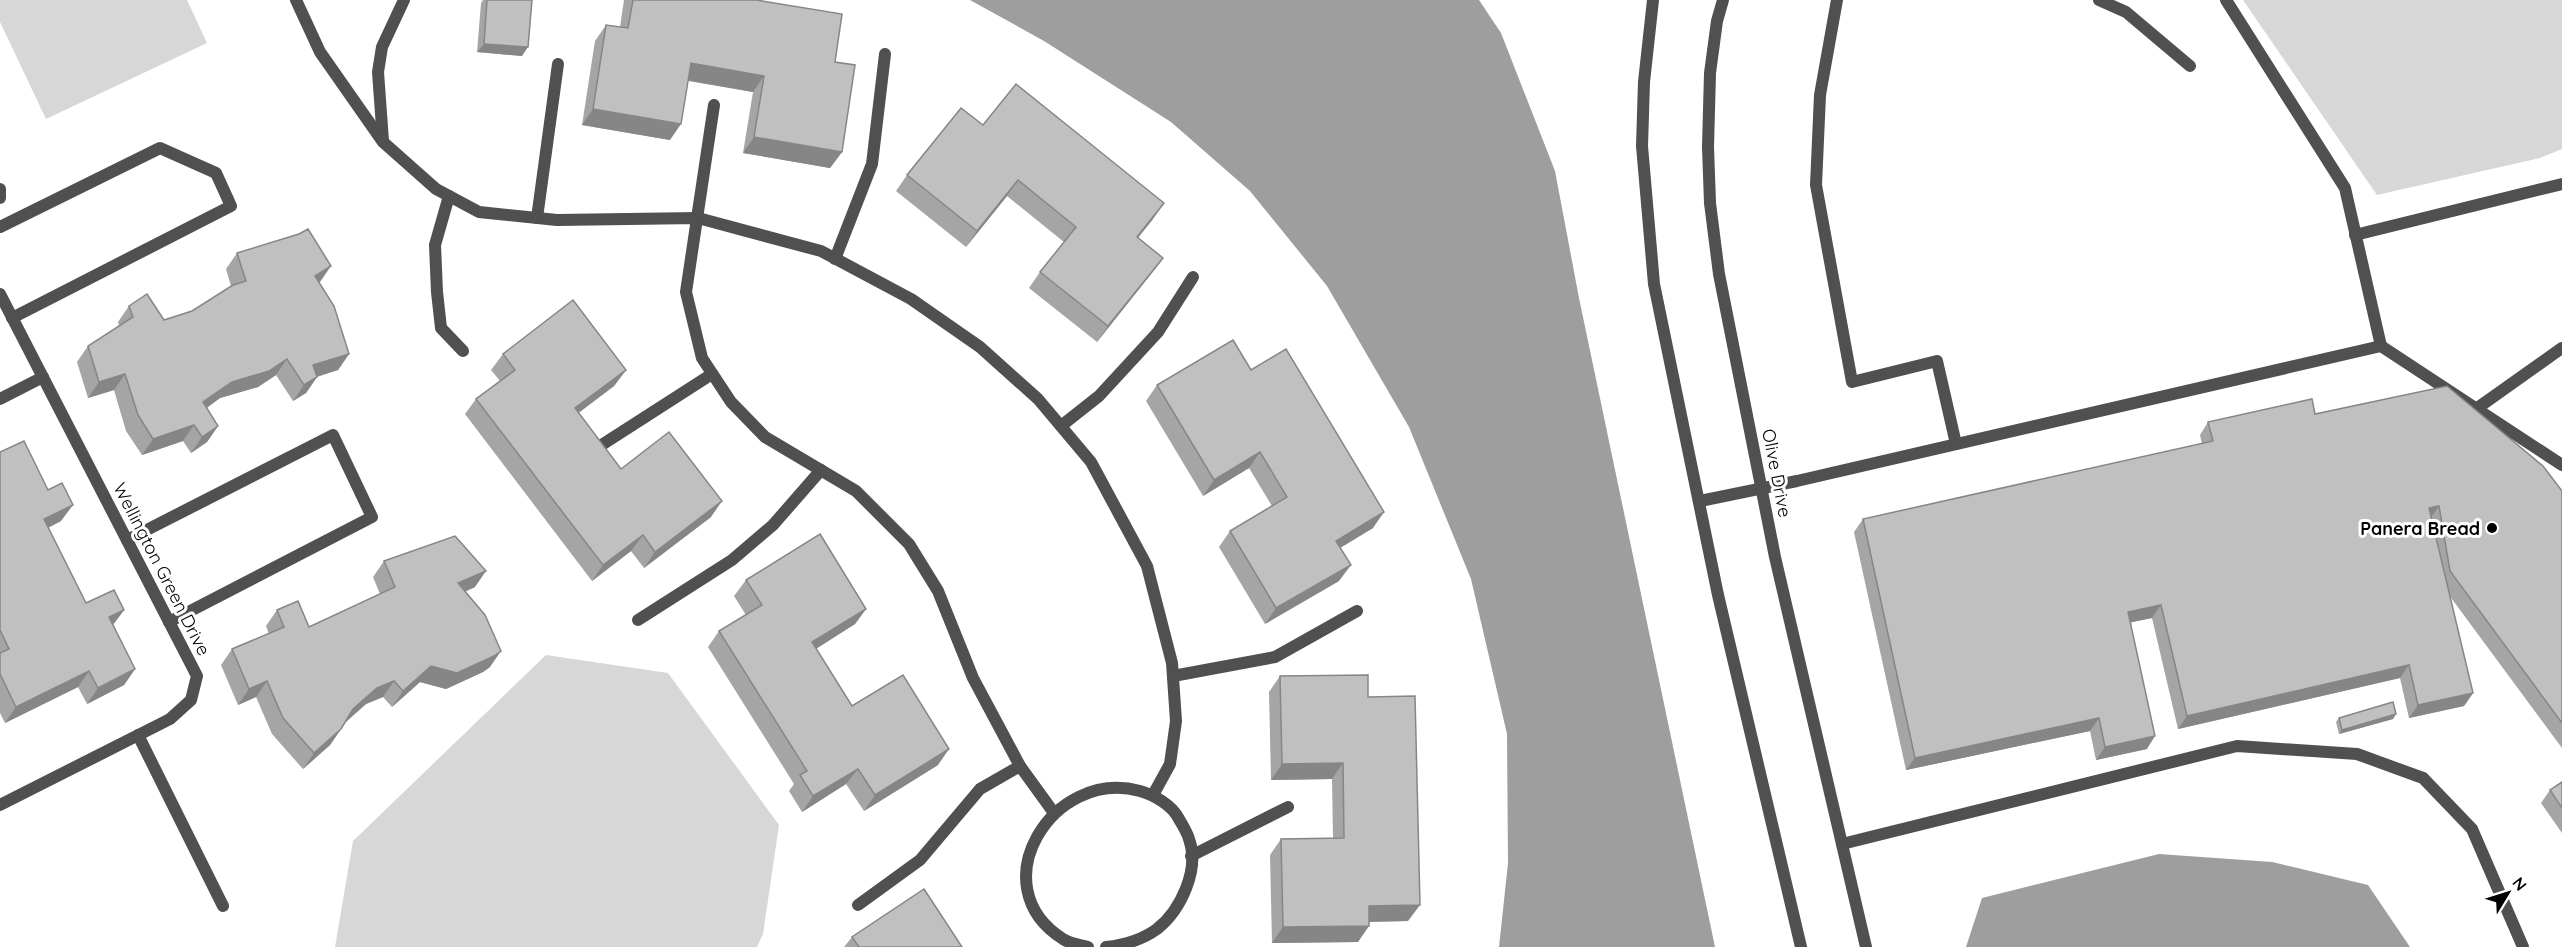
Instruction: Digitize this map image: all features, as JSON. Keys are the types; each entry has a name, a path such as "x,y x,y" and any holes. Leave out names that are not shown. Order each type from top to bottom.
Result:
{"street":[{"path":"296,0 320,52 383,142 436,189 449,196 479,212 557,220 698,218 821,251 911,299 980,347 1038,399 1091,462 1147,566 1173,676 1176,720 1170,764 1153,795"},
{"path":"383,142 379,64 382,47 404,0"},
{"path":"1653,0 1644,82 1642,146 1654,284 1718,595 1800,947"},
{"name":"Olive Drive","path":"1723,0 1717,21 1710,74 1708,147 1710,204 1719,274 1775,557 1866,947"},
{"path":"1837,0 1820,94 1816,186 1831,280 1852,382 1937,361 1956,444"},
{"path":"2098,0 2126,12 2190,66"},
{"path":"2226,0 2345,188 2381,346 2562,464"},
{"path":"835,259 872,164 885,54"},
{"path":"537,218 558,64"},
{"path":"714,105 686,292 702,358 730,402 765,437 856,491 909,544 938,591 973,678 1020,766 1054,813"},
{"path":"0,227 160,148 216,173 231,206 12,318"},
{"path":"2355,235 2562,184"},
{"path":"0,189 0,198"},
{"path":"449,196 435,245 437,292 441,328 463,351"},
{"path":"1061,426 1098,396 1158,332 1193,277"},
{"name":"Wellington Green Drive","path":"0,294 197,676 191,700 170,719 0,806"},
{"path":"1700,501 1763,489 2381,346"},
{"path":"2476,408 2562,348"},
{"path":"600,446 712,374"},
{"path":"0,399 43,377"},
{"path":"127,540 333,435 372,517 169,622"},
{"path":"639,620 732,560 773,525 821,470"},
{"path":"1173,676 1275,657 1357,610"},
{"path":"138,735 223,906"},
{"path":"1842,844 2237,746 2358,754 2423,778 2472,829 2523,947"},
{"path":"858,904 920,860 980,789 1020,766"},
{"path":"1088,947 1064,940 1041,921 1028,893 1026,862 1038,831 1060,806 1091,790 1123,786 1153,795 1177,814 1190,841 1191,873 1179,903 1157,929 1127,946 1106,947"},
{"path":"1191,856 1288,807"}],"shaded area":[{"path":"0,0 187,0 207,43 46,119 0,22"},
{"path":"970,0 1479,0 1501,33 1555,171 1579,298 1715,947 1499,947 1508,863 1507,734 1471,579 1409,427 1327,286 1250,191 1171,122 1044,41"},
{"path":"2243,0 2562,0 2562,149 2540,158 2377,195"},
{"path":"546,655 668,673 779,825 763,934 757,947 335,947 353,841"},
{"path":"2159,854 2272,862 2368,885 2410,947 1966,947 1982,898"}],"building":[{"path":"487,0 532,0 528,47 484,44"},
{"path":"633,0 756,0 842,14 835,62 855,65 842,152 754,137 764,76 691,63 681,124 593,109 606,25 628,28"},
{"path":"1016,84 1164,203 1137,237 1163,258 1108,326 1040,272 1076,227 1018,180 977,231 907,175 961,108 983,125"},
{"path":"308,229 331,266 315,276 334,306 349,354 313,365 317,377 304,385 287,359 269,371 232,382 203,402 218,426 202,437 194,425 153,439 138,415 125,374 99,382 88,346 133,317 129,306 147,294 164,320 192,311 233,285 246,281 237,253 299,234"},
{"path":"573,300 626,370 575,408 621,469 669,432 722,501 655,552 643,535 603,565 476,399 515,370 503,354"},
{"path":"1233,340 1251,370 1286,349 1384,512 1336,541 1351,565 1276,608 1230,531 1287,497 1260,452 1214,480 1157,385"},
{"path":"2447,386 2543,466 2562,491 2562,723 2450,571 2439,506 2429,508 2473,693 2418,705 2409,665 2187,716 2161,605 2128,612 2155,736 2105,747 2099,718 1915,758 1863,519 2213,441 2208,422 2312,399 2315,414"},
{"path":"24,441 48,490 62,483 73,505 44,519 86,603 114,590 124,610 109,617 135,669 98,688 89,671 16,707 0,674 0,653 9,649 0,630 0,452"},
{"path":"820,534 866,609 812,642 852,706 903,675 949,749 875,795 858,769 813,796 800,775 807,771 719,631 762,605 746,580"},
{"path":"455,536 486,571 458,583 485,615 501,651 457,673 431,666 403,691 394,681 377,688 353,709 341,729 314,753 283,718 267,681 249,689 232,649 284,627 277,610 298,601 309,627 395,587 384,561"},
{"path":"1368,675 1368,697 1415,696 1420,905 1369,906 1369,926 1283,927 1281,839 1344,838 1343,763 1282,764 1280,676"},
{"path":"2393,702 2396,714 2342,730 2339,718"},
{"path":"2562,782 2562,808 2550,790"},
{"path":"924,889 962,947 859,947 852,937"}],"place":[{"name":"Panera Bread","path":"2492,528"}]}
